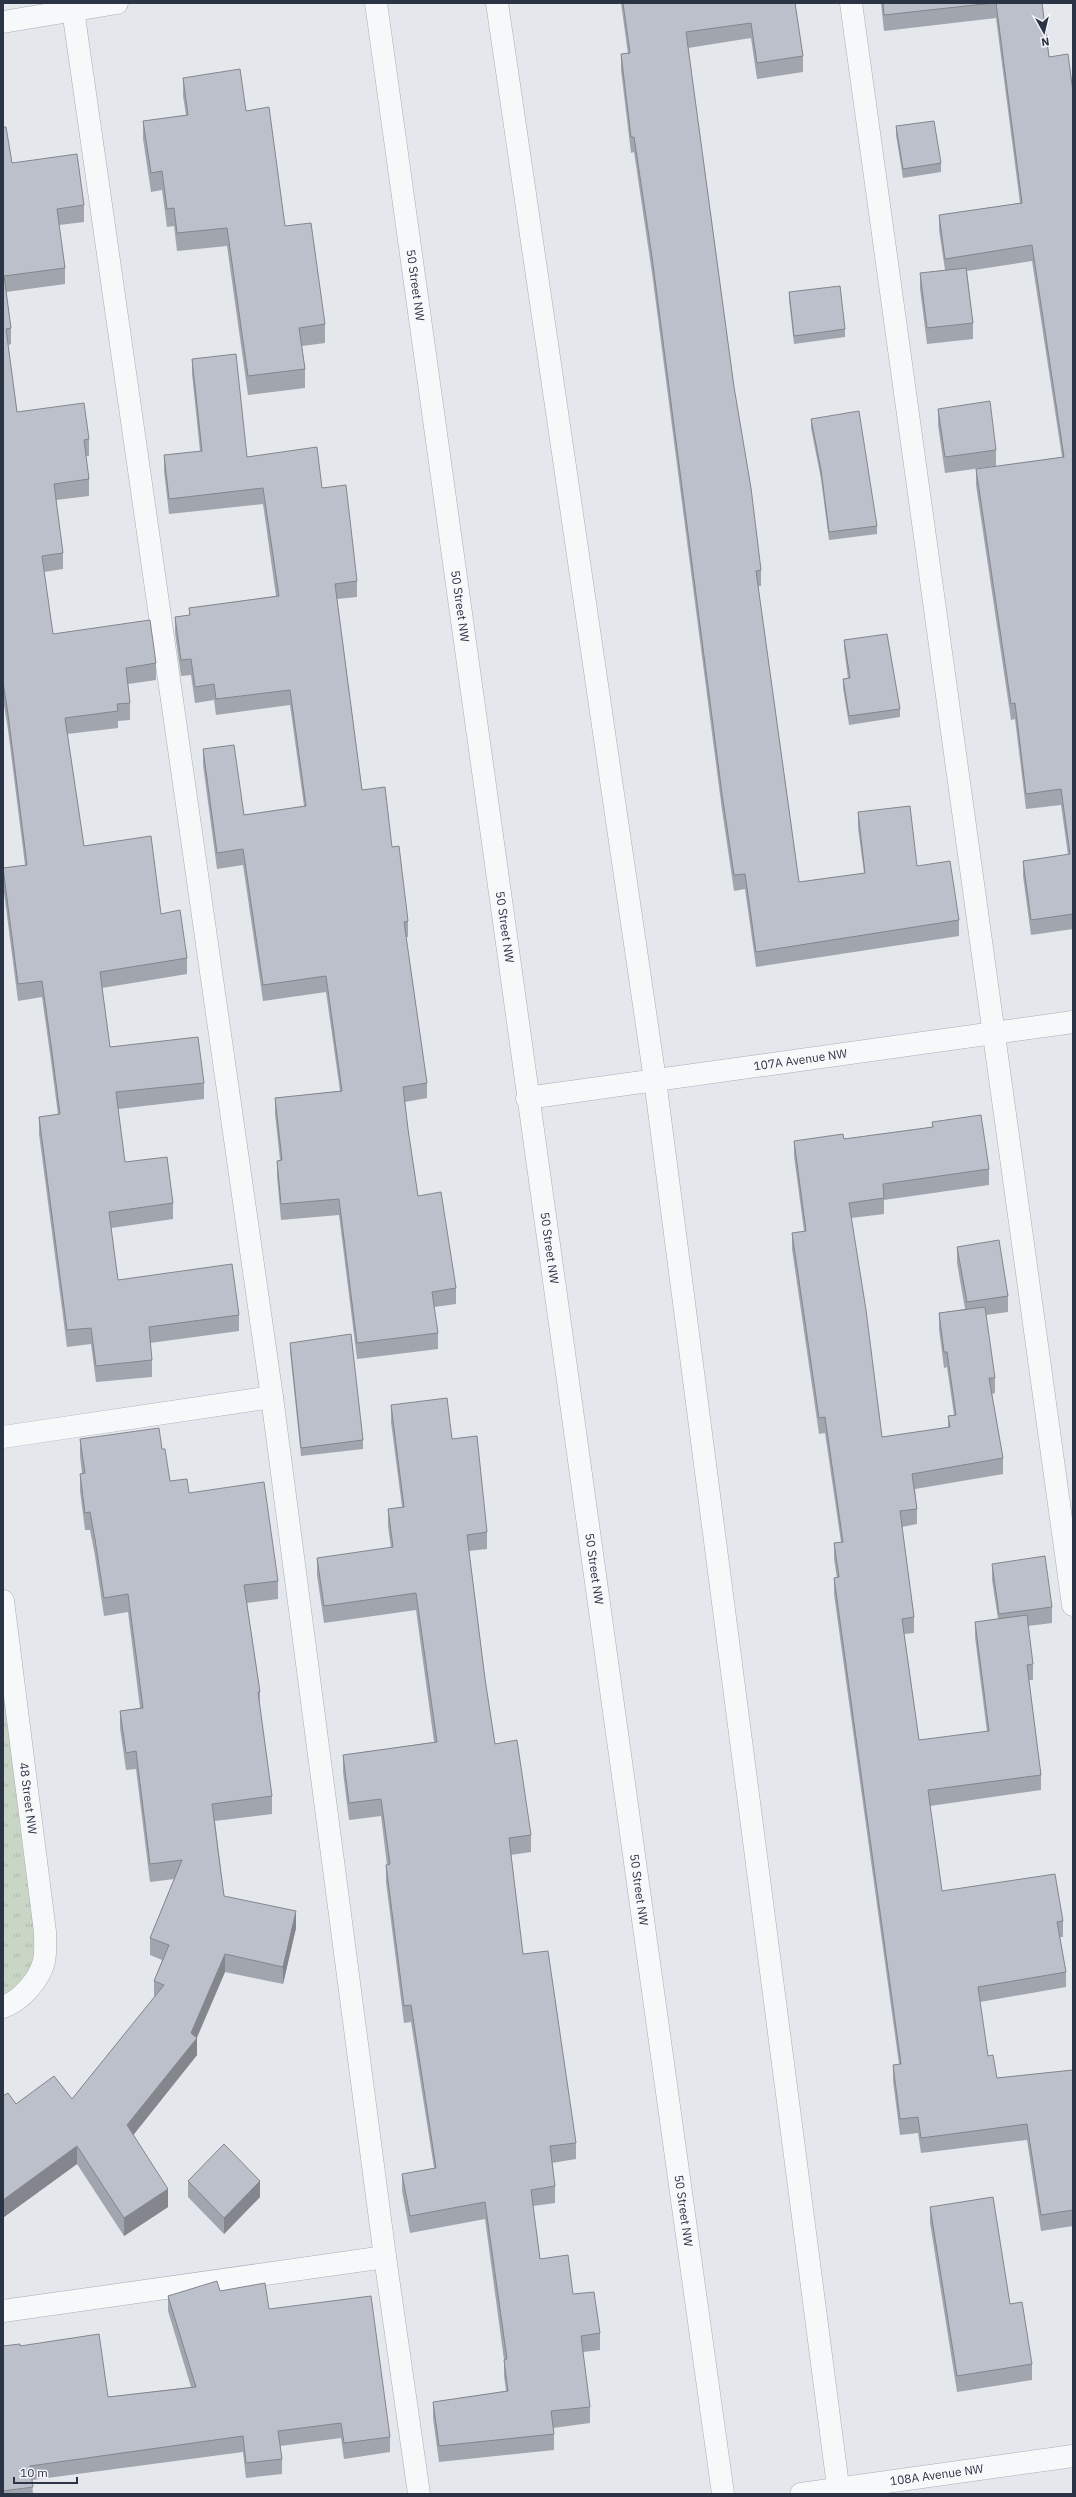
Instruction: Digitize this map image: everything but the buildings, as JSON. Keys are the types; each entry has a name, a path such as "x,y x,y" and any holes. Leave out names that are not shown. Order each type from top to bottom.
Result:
{"street":[{"path":"3,22 72,6 117,3"},
{"name":"50 Street NW","path":"376,3 723,2494"},
{"path":"497,3 655,1080 838,2491"},
{"path":"851,3 1073,1606"},
{"path":"72,6 272,1397 385,2257 419,2494"},
{"name":"107A Avenue NW","path":"528,1098 1073,1022"},
{"path":"3,1437 272,1397"},
{"name":"48 Street NW","path":"3,1601 45,1932 44,1962 37,1978 26,1991 3,2007"},
{"path":"3,2312 385,2257"},
{"name":"108A Avenue NW","path":"801,2494 838,2491 1073,2456"}],"green space":[{"path":"3,1601 44,1962 3,2007"}]}
